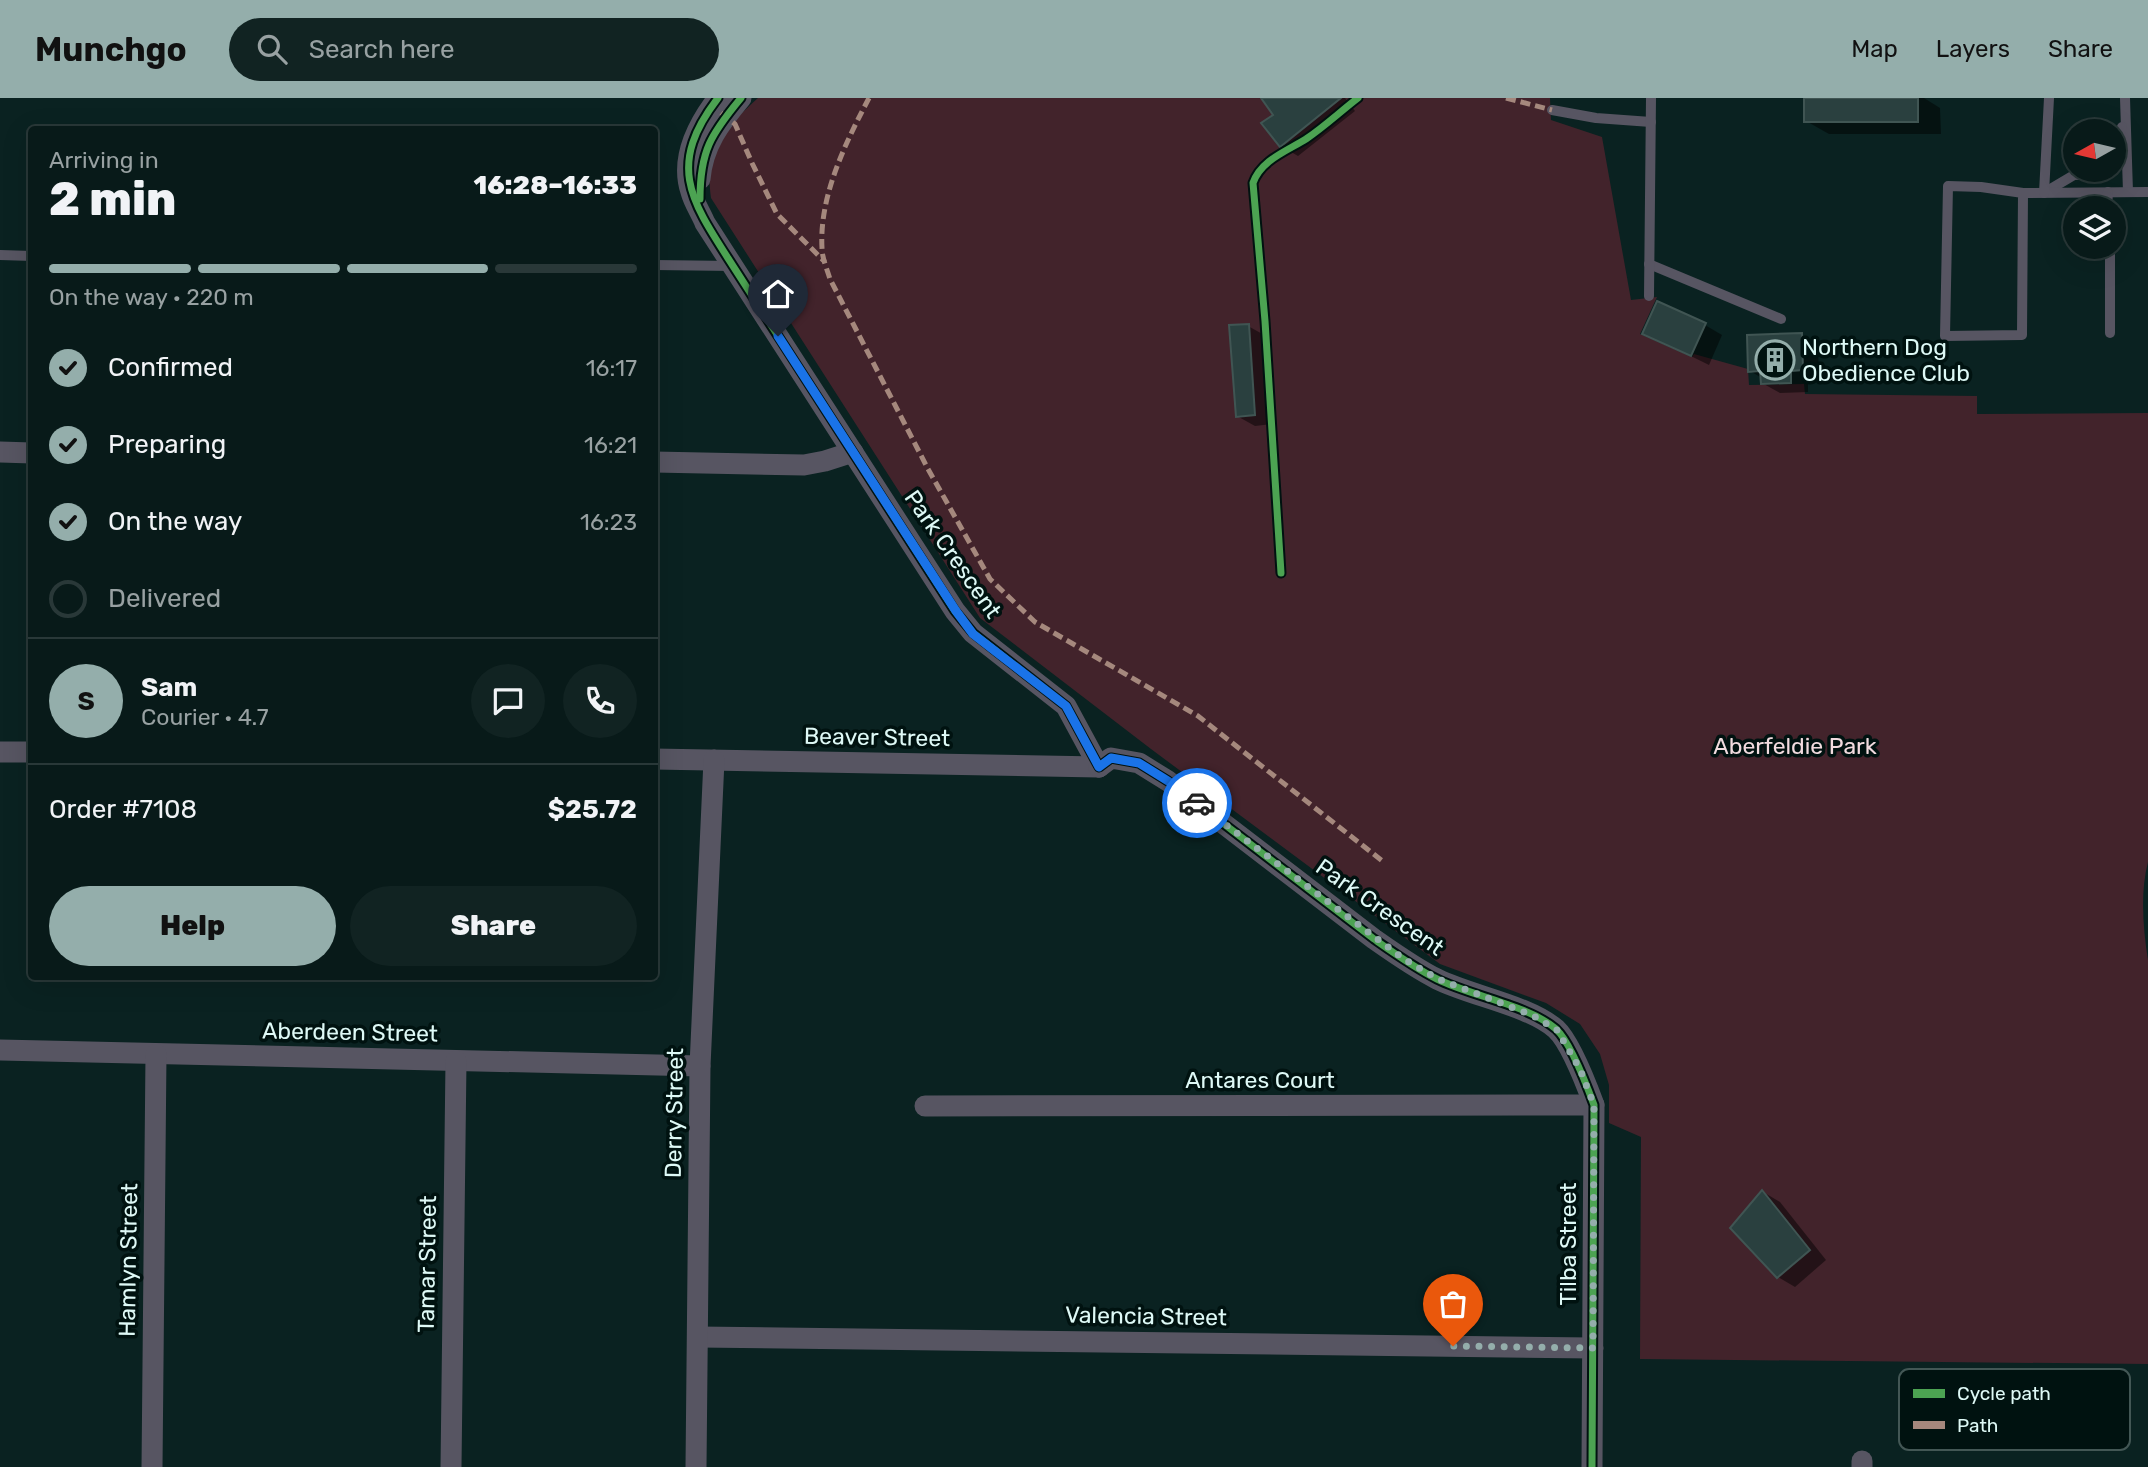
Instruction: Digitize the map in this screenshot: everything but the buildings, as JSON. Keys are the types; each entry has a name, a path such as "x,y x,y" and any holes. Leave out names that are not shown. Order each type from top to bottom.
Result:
{"street":[{"name":"Park Crescent","path":"730,100 699,127 689,157 690,191 733,266 973,634 1066,706 1099,767 1111,758 1139,763 1168,781 1404,959 1438,979 1532,1015 1557,1030"},
{"path":"0,452 28,453"},
{"path":"658,462 804,464 853,452"},
{"path":"0,752 28,752"},
{"name":"Beaver Street","path":"658,760 1099,767"},
{"name":"Derry Street","path":"696,1467 700,1066 714,760"},
{"name":"Tilba Street","path":"1557,1030 1580,1069 1594,1105 1592,1467"},
{"name":"Aberdeen Street","path":"0,1051 700,1066"},
{"name":"Hamlyn Street","path":"152,1467 156,1054"},
{"name":"Tamar Street","path":"451,1467 456,1061"},
{"name":"Antares Court","path":"925,1106 1594,1105"},
{"name":"Valencia Street","path":"698,1337 1593,1348"}],"lane":[{"path":"1648,296 1651,98"},
{"path":"2044,193 2049,98"},
{"path":"2123,119 2125,99"},
{"path":"2125,99 2128,192"},
{"path":"1552,110 1596,118 1651,122"},
{"path":"2044,193 2063,182"},
{"path":"2023,192 2022,335 1945,336 1948,186 2044,193 2148,192"},
{"path":"2108,192 2108,196"},
{"path":"0,255 28,256"},
{"path":"2110,259 2110,334"},
{"path":"1649,264 1781,319"},
{"path":"658,265 733,266"}],"green space":[{"name":"Aberfeldie Park","path":"758,98 1550,98 1551,120 1602,137 1631,300 1657,297 1640,334 1692,357 1694,354 1748,369 1749,385 1804,384 1805,394 1977,396 1977,414 2148,413 2148,862 2143,911 2148,960 2148,1364 1640,1359 1641,1137 1609,1123 1609,1085 1600,1054 1580,1024 1546,1003 1440,964 980,618 711,198 710,166 719,141 735,120"}],"marked path":[{"path":"869,98 843,151 829,189 822,228 824,260 830,279 928,469 990,579 1035,622 1198,716 1385,863"},
{"path":"1506,98 1552,110"},
{"path":"721,113 735,124 777,214 825,262"}],"cycle path":[{"path":"718,98 702,122 692,144 690,184 696,203 733,266 955,611 973,633 1066,706 1099,767 1111,758 1139,763 1168,781 1405,960 1451,985 1530,1013 1556,1029 1567,1044 1594,1105 1592,1467"},
{"path":"700,199 702,168 709,144 741,98"},
{"path":"1281,573 1253,183 1268,162 1306,139 1358,98"}],"way so far":[{"path":"1197,803 1404,959 1438,979 1532,1015 1557,1030 1580,1069 1594,1105 1593,1348 1453,1346"}],"place":[{"name":"Northern Dog Obedience Club","path":"1775,360"}],"route":[{"path":"778,336 973,634 1066,706 1099,767 1111,758 1139,763 1197,803"}]}
